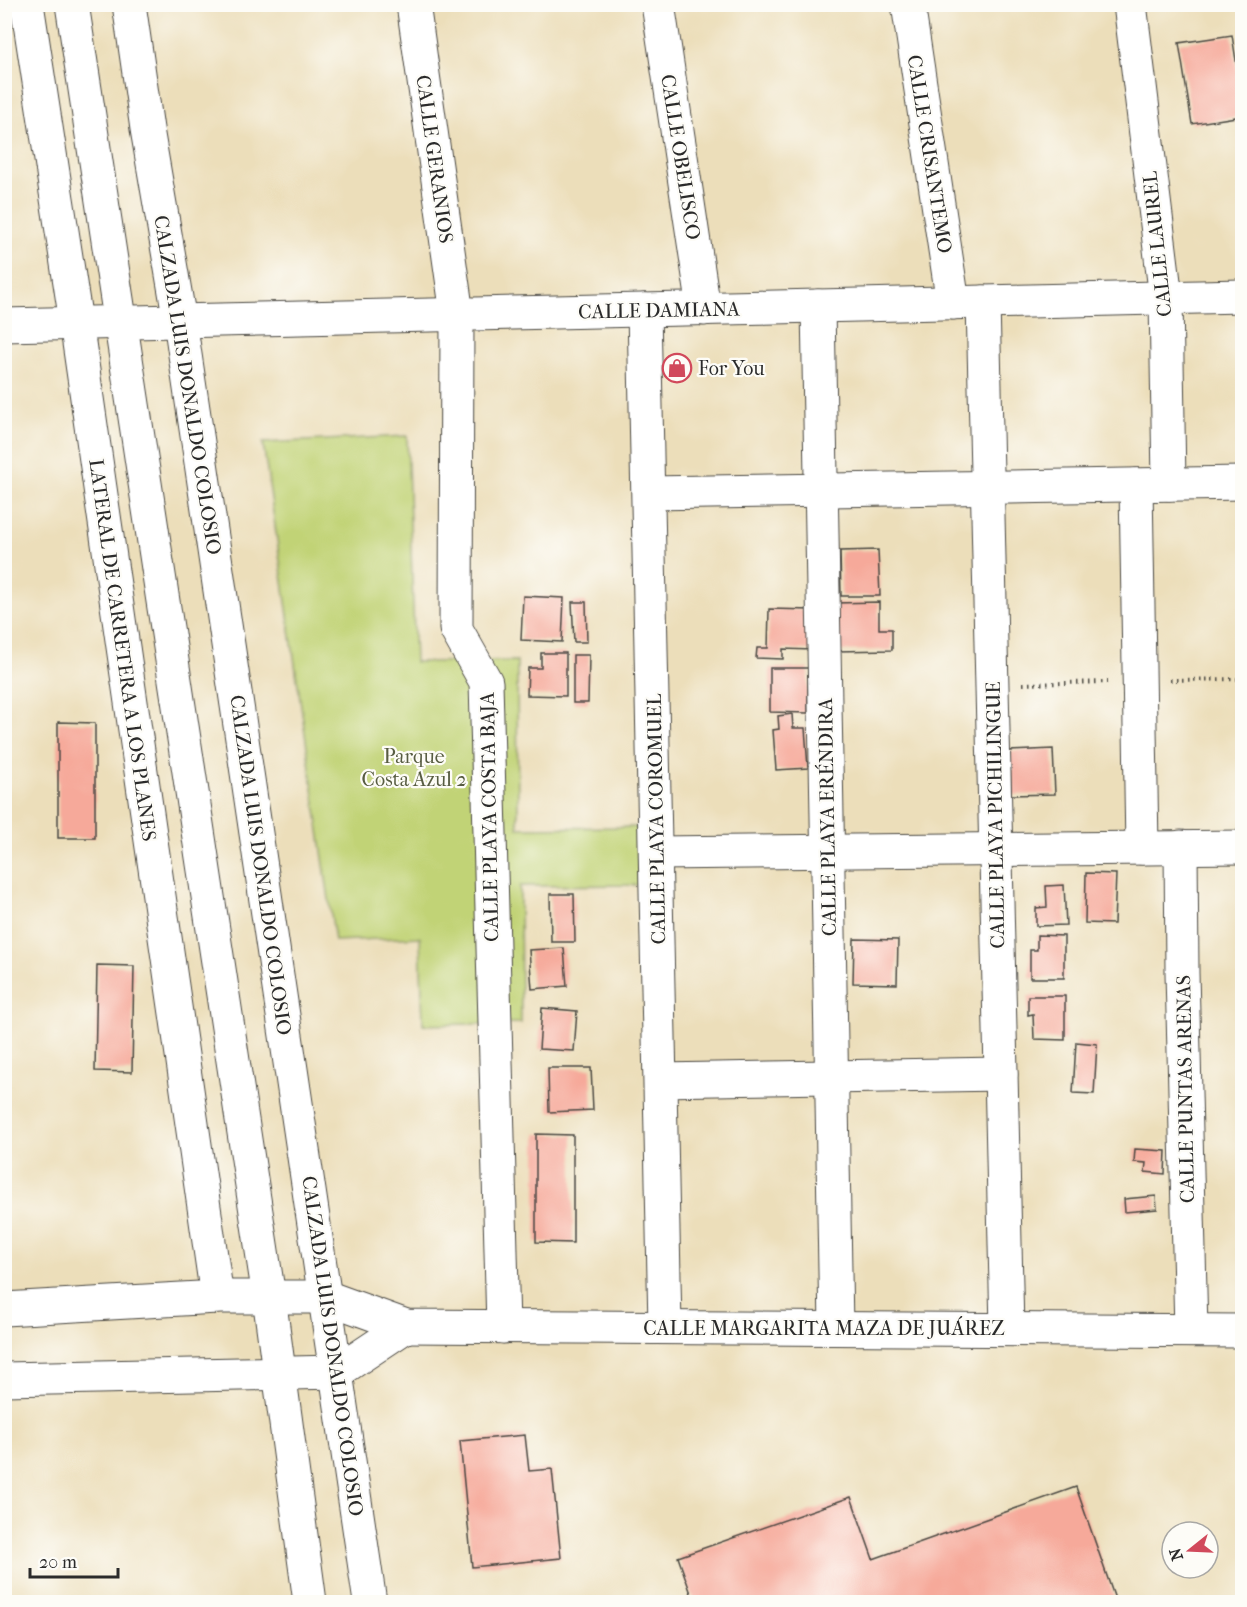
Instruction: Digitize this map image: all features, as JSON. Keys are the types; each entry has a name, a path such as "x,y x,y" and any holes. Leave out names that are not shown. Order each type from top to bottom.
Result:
{"street":[{"name":"LATERAL DE CARRETERA A LOS PLANES","path":"27,4 76,322 217,1297"},
{"path":"72,4 269,1297 310,1602"},
{"name":"CALZADA LUIS DONALDO COLOSIO","path":"129,4 147,129 180,321 370,1602"},
{"name":"CALLE GERANIOS","path":"414,4 457,314"},
{"name":"CALLE OBELISCO","path":"658,4 704,309"},
{"name":"CALLE CRISANTEMO","path":"908,4 968,302"},
{"name":"CALLE LAUREL","path":"1130,4 1166,298 1169,484"},
{"name":"CALLE DAMIANA","path":"4,325 1242,296"},
{"name":"CALLE PLAYA PICHILINGUE","path":"968,302 987,487 1007,1329"},
{"name":"CALLE PLAYA ERÉNDIRA","path":"818,306 836,1328"},
{"name":"CALLE PLAYA COROMUEL","path":"644,310 650,493 665,1327"},
{"name":"CALLE PLAYA COSTA BAJA","path":"457,314 456,629 486,682 503,1327"},
{"path":"650,493 1242,483"},
{"path":"1136,485 1142,848"},
{"name":"CALLE PUNTAS ARENAS","path":"1181,847 1191,1330"},
{"path":"657,853 1242,847"},
{"path":"661,1080 1001,1074"},
{"name":"CALLE MARGARITA MAZA DE JUÁREZ","path":"4,1309 217,1297 326,1297 406,1326 1242,1330"},
{"path":"4,1380 337,1372 406,1326"}],"green space":[{"name":"Parque Costa Azul 2","path":"407,436 415,662 517,661 518,828 638,827 639,885 520,886 521,1023 423,1025 420,937 335,941 263,443"}],"building":[{"path":"1232,35 1242,99 1242,116 1192,124 1179,43"},
{"path":"878,550 880,596 841,596 840,551"},
{"path":"523,596 564,598 562,642 521,640"},
{"path":"572,602 586,602 587,642 574,642"},
{"path":"879,602 879,629 892,629 892,650 836,651 835,603"},
{"path":"769,609 813,610 813,650 783,649 783,659 756,658 757,648 768,648"},
{"path":"541,653 566,653 566,696 527,695 528,668 541,668"},
{"path":"573,655 589,655 588,703 573,703"},
{"path":"770,668 808,668 808,713 770,712"},
{"path":"792,714 793,728 805,728 808,768 776,770 773,730 779,729 778,716"},
{"path":"58,722 95,723 95,838 58,838"},
{"path":"1053,749 1055,794 1011,795 1010,751"},
{"path":"1086,873 1116,874 1114,924 1085,923"},
{"path":"1064,885 1066,925 1036,926 1036,908 1047,907 1046,886"},
{"path":"550,894 574,894 575,942 551,942"},
{"path":"1037,935 1064,936 1064,978 1030,978 1030,950 1037,950"},
{"path":"854,939 898,940 897,984 853,983"},
{"path":"564,948 567,986 532,989 529,950"},
{"path":"97,965 134,966 132,1072 95,1071"},
{"path":"1028,996 1065,996 1065,1040 1034,1039 1033,1014 1028,1015"},
{"path":"542,1008 577,1011 574,1051 539,1049"},
{"path":"1076,1042 1097,1044 1094,1094 1073,1093"},
{"path":"548,1068 591,1068 593,1110 549,1112"},
{"path":"536,1134 573,1135 573,1243 536,1242"},
{"path":"1135,1149 1166,1151 1165,1174 1145,1172 1146,1163 1134,1162"},
{"path":"1156,1196 1157,1209 1125,1212 1124,1199"},
{"path":"525,1435 529,1471 552,1469 561,1558 472,1567 460,1441"},
{"path":"1076,1487 1116,1602 694,1602 678,1557 851,1497 873,1559"}],"place":[{"name":"For You","path":"677,368"}]}
